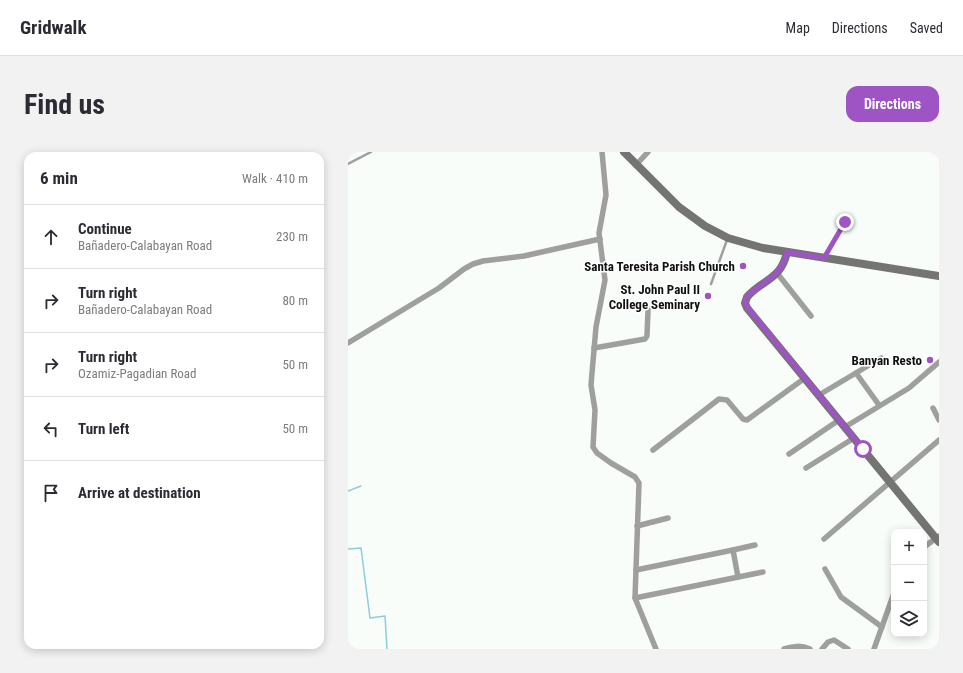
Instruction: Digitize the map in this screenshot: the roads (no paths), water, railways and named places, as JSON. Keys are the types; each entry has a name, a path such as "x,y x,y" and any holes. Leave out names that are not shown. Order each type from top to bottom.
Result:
{"street":[{"path":"602,152 606,195 599,226 605,280 598,315 591,385 595,410 593,447 597,453 638,479 635,598 656,649"},
{"path":"624,152 679,207 704,226 728,238 748,244 787,252 939,276"},
{"path":"636,165 648,152"},
{"path":"348,343 440,288 464,269 473,264 483,261 524,256 600,239"},
{"path":"787,252 784,264 777,273 749,294 746,297 745,303 839,420 938,539 927,545"},
{"path":"777,273 811,316"},
{"path":"594,348 645,338 647,336 648,310"},
{"path":"819,395 881,358"},
{"path":"845,427 909,388 939,362"},
{"path":"856,373 879,405"},
{"path":"653,450 719,399 726,400 743,419 746,420 805,378"},
{"path":"933,408 939,420"},
{"path":"789,454 839,420"},
{"path":"806,468 854,438"},
{"path":"824,540 939,440"},
{"path":"637,526 668,518"},
{"path":"636,570 755,545"},
{"path":"733,550 738,577"},
{"path":"825,569 841,597 882,627"},
{"path":"635,598 763,572"},
{"path":"874,649 891,601"},
{"path":"822,649 828,642 834,640 848,649"},
{"path":"784,649 796,646 810,649"}],"lane":[{"path":"348,164 371,152"},
{"path":"824,258 845,222"},
{"path":"711,284 728,238"}],"waterway":[{"path":"348,491 361,486"},
{"path":"348,549 361,548 370,618 385,616 387,649"}],"place":[{"name":"Santa Teresita Parish Church","path":"743,266"},
{"name":"St. John Paul II College Seminary","path":"708,296"},
{"name":"Banyan Resto","path":"930,360"}]}
